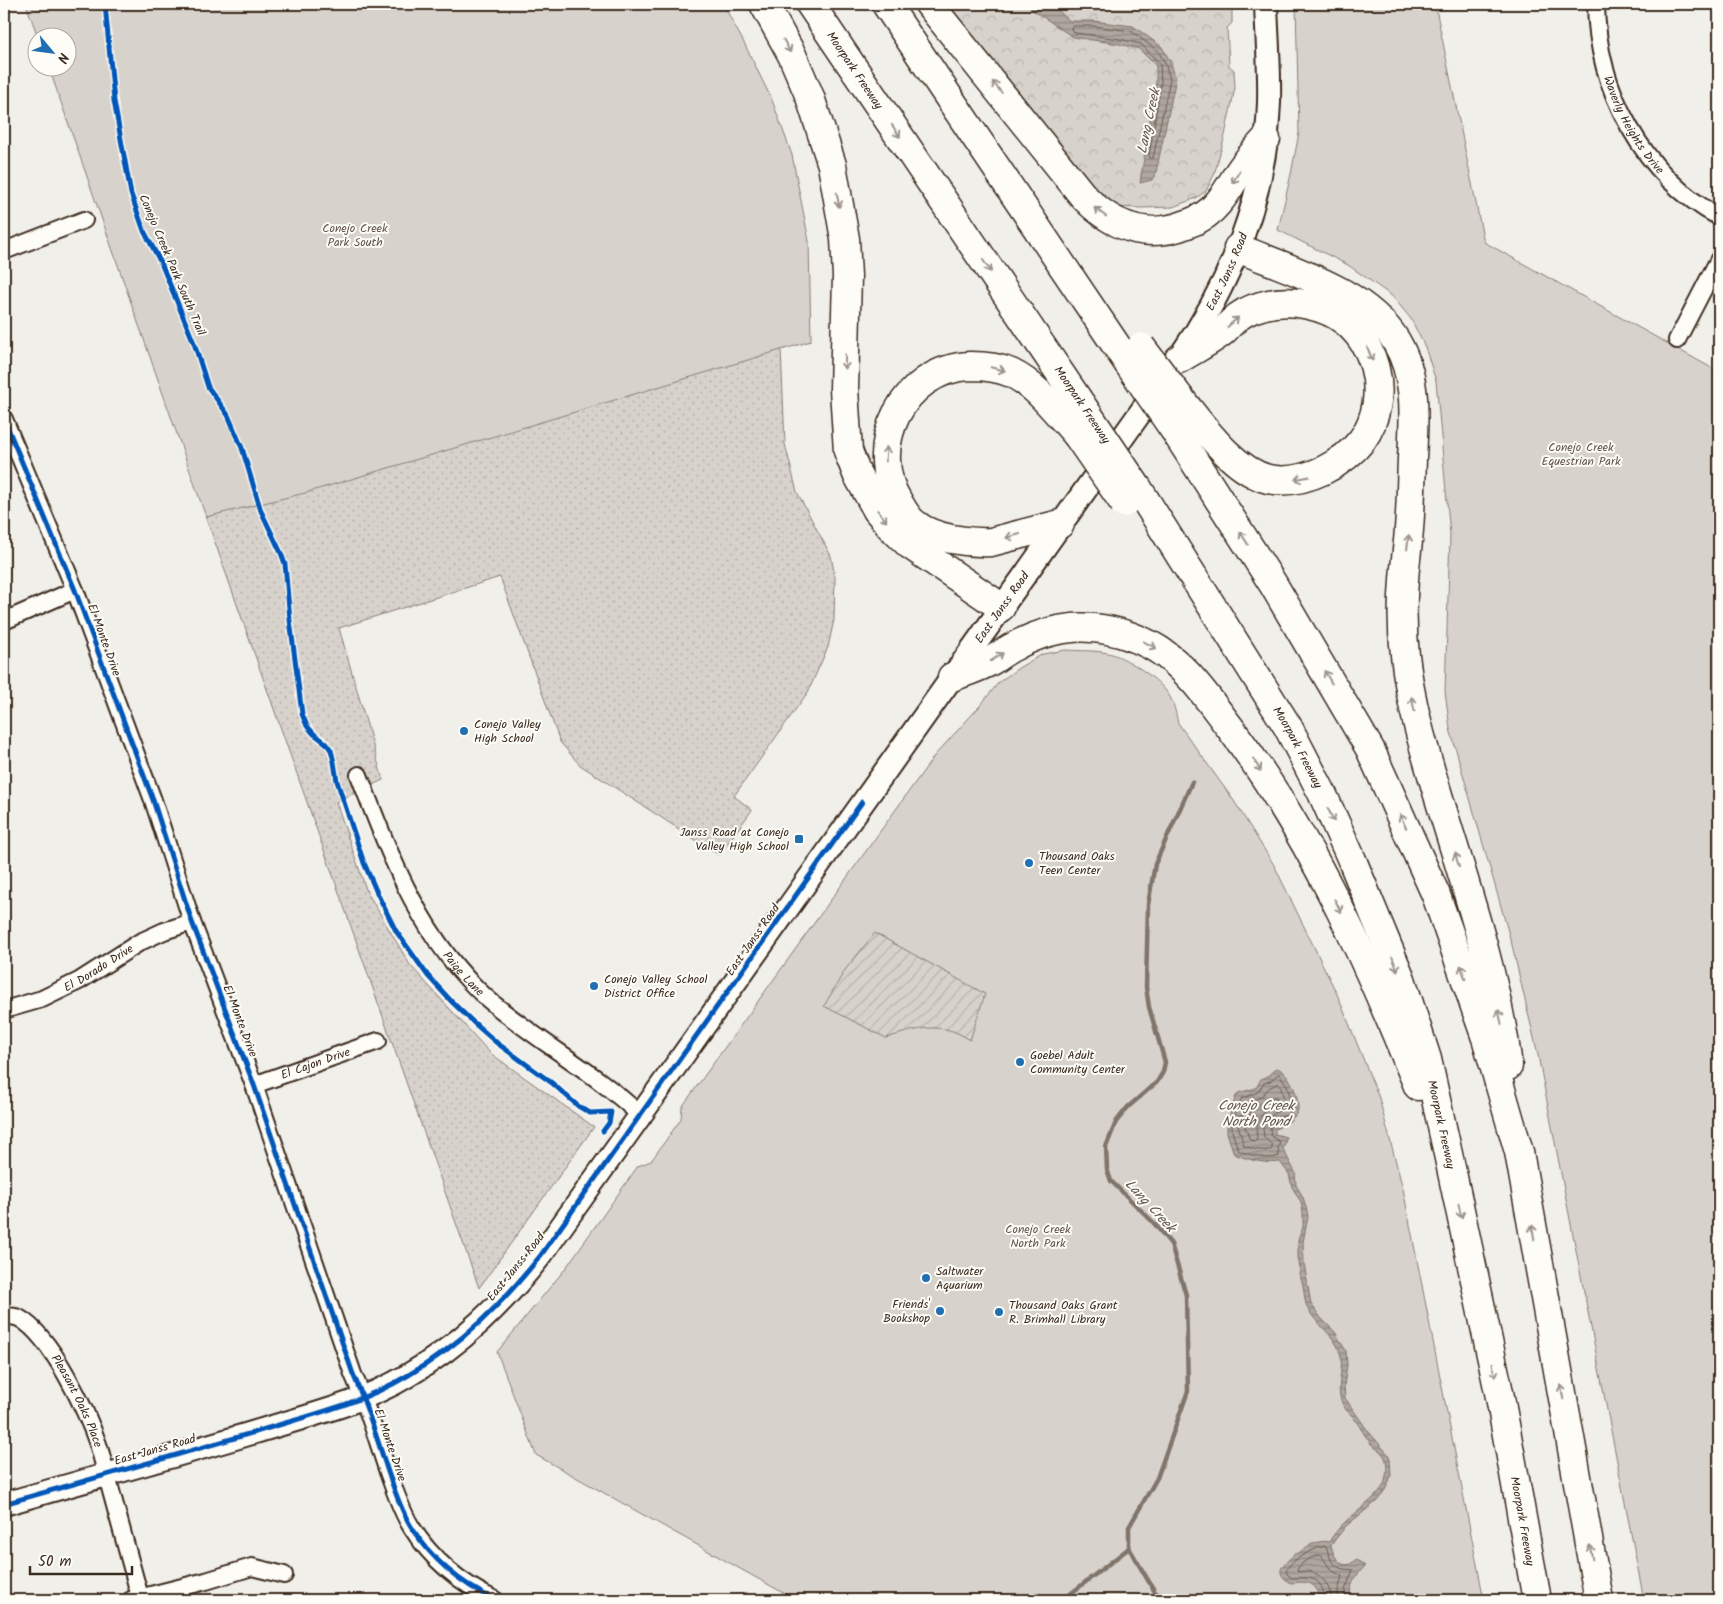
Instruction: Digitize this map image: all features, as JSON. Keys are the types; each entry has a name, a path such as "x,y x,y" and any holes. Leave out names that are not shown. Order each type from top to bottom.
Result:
{"highway":[{"path":"764,4 792,55 810,97 832,165 845,239 847,276 844,389 848,451 856,474 877,510 910,544 1001,607"},
{"name":"Moorpark Freeway","path":"810,4 1083,426 1288,727 1352,860 1400,979 1427,1059 1500,1397 1537,1600"},
{"path":"886,4 1182,420 1370,749 1436,895 1487,1041 1519,1152"},
{"path":"929,4 1084,197 1096,209 1112,220 1130,228 1148,232 1164,232 1196,221 1218,204 1238,174 1266,139"},
{"path":"1238,248 1342,292 1365,307 1383,323 1396,341 1406,363 1412,383 1414,406 1409,530 1403,615 1405,655 1421,737 1490,972 1503,1029 1519,1152 1600,1600"},
{"path":"1179,359 1222,333 1244,313 1280,302 1300,302 1334,314 1351,327 1367,347 1376,369 1378,394 1372,420 1362,439 1349,454 1331,467 1313,476 1301,479 1268,478 1250,470 1231,458 1182,420"},
{"path":"1060,524 991,542 958,540 923,529 915,524 904,512 894,496 885,456 888,435 903,403 929,380 952,369 978,366 997,368 1011,373 1083,426"},
{"path":"952,677 990,662 1011,648 1034,637 1072,628 1091,627 1129,636 1147,644 1165,654 1181,668 1200,688 1252,757 1318,868 1347,922 1373,978 1450,1163"}],"main road":[{"name":"East Janss Road","path":"4,1504 243,1436 364,1398 405,1377 454,1345 485,1319 506,1297 541,1255 1196,334 1238,248 1248,224 1257,190 1266,139 1269,80 1266,4"}],"street":[{"name":"Waverly Heights Drive","path":"1596,4 1596,20 1604,58 1616,99 1627,124 1661,172 1684,193 1719,217"},
{"path":"4,251 84,220"},
{"path":"1677,340 1719,259"},
{"name":"El Monte Drive","path":"4,418 75,590 153,800 192,922 254,1086 353,1374 364,1398 397,1498 411,1528 438,1561 454,1575 495,1600"},
{"path":"4,621 75,590"},
{"name":"Paige Lane","path":"359,775 378,827 412,901 452,960 488,999 622,1098 640,1115"},
{"name":"El Dorado Drive","path":"4,1010 42,999 79,981 140,942 164,931 192,922"},
{"name":"El Cajon Drive","path":"254,1086 378,1041"},
{"name":"Pleasant Oaks Place","path":"4,1316 16,1317 28,1324 47,1346 72,1385 92,1426 107,1475 136,1599"},
{"path":"136,1599 252,1567 284,1575"}],"green space":[{"name":"Conejo Creek Park South","path":"26,4 723,4 772,100 792,155 809,241 811,341 305,493 206,517 52,78 78,78 78,28 35,28"},
{"path":"946,4 1087,4 1095,11 1118,4 1232,4 1232,23 1227,28 1229,66 1234,70 1235,88 1214,175 1206,191 1196,198 1173,207 1107,207"},
{"name":"Conejo Creek Equestrian Park","path":"1296,4 1435,4 1484,242 1719,372 1719,1600 1644,1600 1538,1055 1512,945 1450,729 1445,691 1450,535 1436,381 1425,347 1411,319 1392,296 1348,265 1278,230 1299,133"},
{"path":"781,349 785,444 797,492 831,556 835,577 834,620 828,647 808,692 734,796 752,810 719,855 580,765 560,742 500,577 339,628 383,780 336,802 367,892 410,965 490,1053 594,1127 479,1288 206,517"},
{"name":"Conejo Creek North Park","path":"1065,650 1112,654 1143,670 1164,688 1172,701 1178,723 1234,801 1274,865 1337,994 1379,1098 1403,1189 1484,1600 796,1600 536,1455 497,1352 565,1269 638,1166 651,1161 681,1119 682,1107 935,755 999,682 1043,654"},
{"path":"875,933 985,994 970,1040 949,1030 939,1028 919,1029 886,1038 824,1006 845,970"}],"water":[{"path":"1030,4 1051,4 1070,21 1093,21 1133,26 1162,47 1170,61 1176,78 1155,177 1152,180 1140,183 1156,82 1156,66 1139,49 1073,37 1031,9"},
{"name":"Conejo Creek North Pond","path":"1276,1068 1285,1073 1289,1078 1298,1104 1296,1114 1289,1122 1285,1120 1280,1122 1280,1127 1275,1129 1275,1134 1286,1137 1283,1149 1295,1172 1296,1185 1303,1197 1307,1211 1308,1217 1303,1242 1304,1263 1311,1304 1321,1318 1335,1332 1346,1351 1345,1398 1390,1459 1391,1475 1387,1487 1377,1501 1346,1526 1331,1545 1337,1559 1342,1564 1350,1564 1357,1560 1365,1566 1353,1581 1350,1600 1323,1600 1312,1585 1305,1582 1291,1583 1281,1573 1282,1567 1294,1554 1321,1541 1329,1542 1343,1524 1379,1492 1385,1481 1387,1466 1384,1455 1367,1439 1340,1399 1341,1360 1338,1347 1309,1311 1305,1302 1303,1283 1299,1275 1298,1257 1298,1240 1303,1227 1303,1213 1301,1202 1292,1187 1289,1174 1280,1162 1257,1161 1234,1154 1227,1133 1227,1123 1238,1093 1256,1088 1261,1079 1270,1075"}],"waterway":[{"name":"Lang Creek","path":"1060,1600 1129,1548 1129,1527 1157,1478 1188,1391 1186,1295 1171,1244 1153,1222 1111,1181 1107,1169 1106,1147 1116,1122 1128,1107 1157,1082 1163,1072 1165,1062 1149,1007 1146,987 1148,905 1155,864 1192,782"},
{"path":"1129,1548 1155,1592 1167,1600"}],"cycle path":[{"name":"Conejo Creek Park South Trail","path":"105,4 114,101 131,194 144,231 161,263 194,343 208,387 228,415 242,448 261,511 285,564 302,714 307,726 331,750 337,781 364,863 378,895 396,931 428,976 452,1002 497,1043 552,1083 578,1106 590,1113 611,1112 609,1123 603,1131"},
{"path":"4,419 75,590 153,800 192,922 254,1085 401,1508 420,1540 438,1561 460,1579 495,1600"},
{"path":"4,1504 230,1440 354,1401 407,1376 427,1364 463,1337 496,1306 541,1255 862,802"}],"place":[{"name":"Conejo Valley High School","path":"464,731"},
{"name":"Janss Road at Conejo Valley High School","path":"799,839"},
{"name":"Thousand Oaks Teen Center","path":"1029,863"},
{"name":"Conejo Valley School District Office","path":"594,986"},
{"name":"Goebel Adult Community Center","path":"1020,1062"},
{"name":"Saltwater Aquarium","path":"926,1278"},
{"name":"Friends' Bookshop","path":"940,1311"},
{"name":"Thousand Oaks Grant R. Brimhall Library","path":"999,1312"}]}
